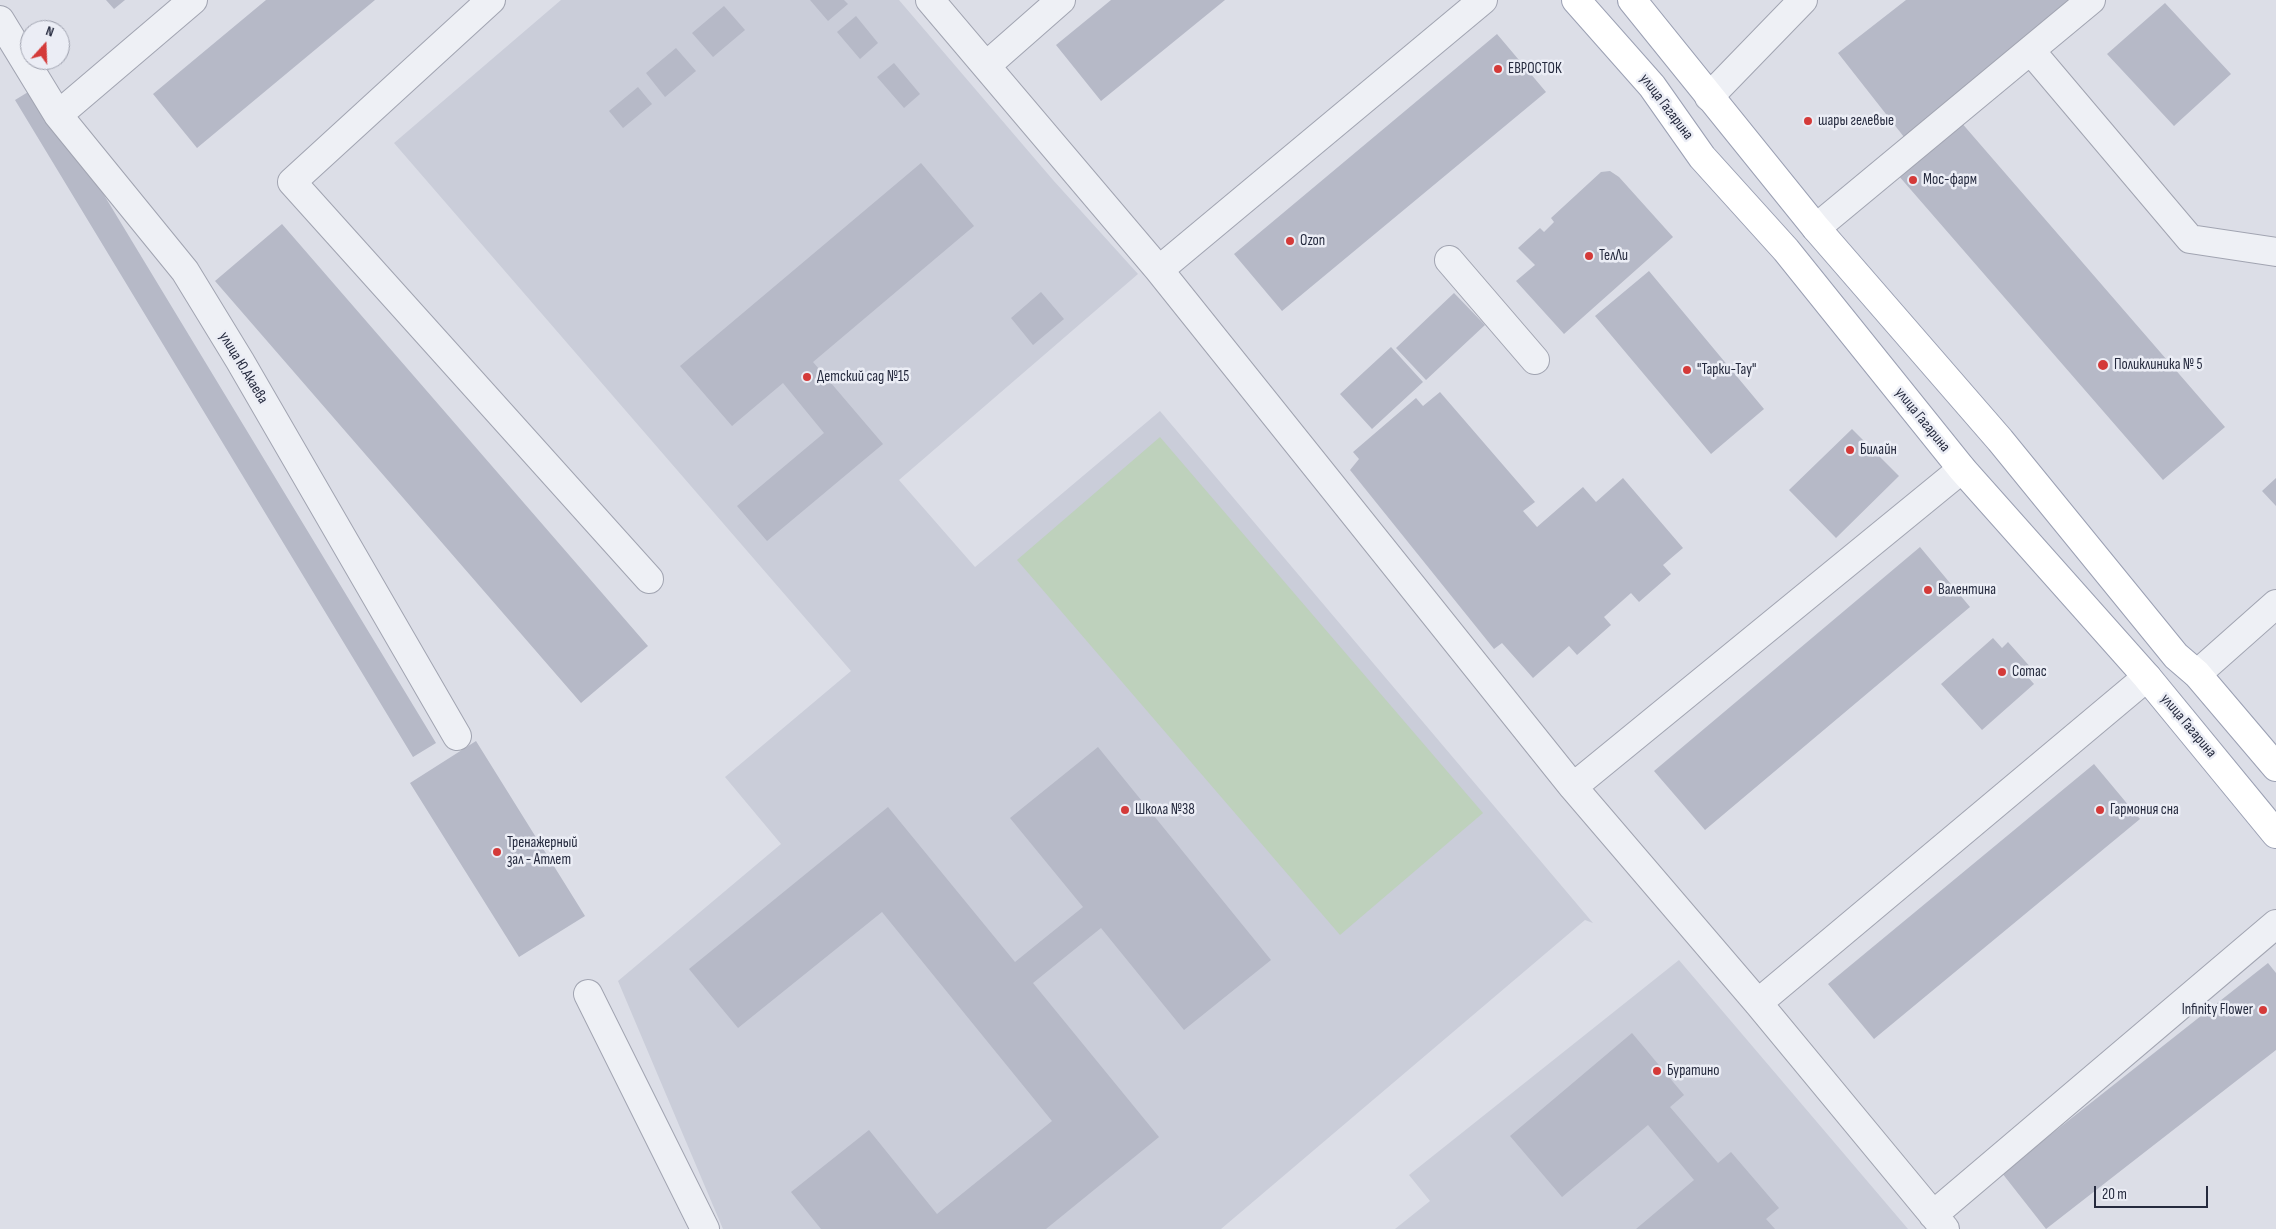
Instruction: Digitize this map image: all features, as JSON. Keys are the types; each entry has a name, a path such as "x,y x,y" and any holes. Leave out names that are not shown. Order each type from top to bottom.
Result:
{"main road":[{"name":"улица Гагарина","path":"1576,0 1652,86 1702,156 1786,250 1962,469 2147,677 2276,834"},
{"path":"1632,0 1708,97 1816,228 2000,440 2176,656 2197,674 2276,767"}],"street":[{"path":"58,114 193,0"},
{"path":"491,0 292,182 648,578"},
{"path":"930,0 1159,270 1573,787 1758,1003 1939,1222 2276,924"},
{"path":"987,65 1061,0"},
{"path":"1159,270 1482,0"},
{"path":"1708,97 1803,0"},
{"path":"1816,228 2091,0"},
{"name":"улица Ю.Акаева","path":"0,20 58,114 185,271 245,370 457,736"},
{"path":"2031,51 2190,239 2276,252"},
{"path":"1449,260 1535,360"},
{"path":"1573,787 1962,469"},
{"path":"2197,674 2276,604"},
{"path":"1758,1003 2147,677"},
{"path":"588,994 705,1229"}],"shaded area":[{"name":"Школа №38","path":"561,0 899,0 1053,180 1138,274 899,480 975,567 1160,411 1593,923 1585,920 1221,1229 723,1229 618,981 781,844 725,777 851,671 394,143"},
{"name":"Буратино","path":"1679,960 1908,1229 1395,1229 1430,1201 1409,1175"}],"green space":[{"path":"1160,437 1483,813 1340,935 1017,560"}],"building":[{"path":"106,0 125,0 114,9"},
{"path":"266,0 375,0 197,148 153,94"},
{"path":"810,0 844,0 848,4 828,21"},
{"path":"1111,0 1225,0 1101,101 1056,45"},
{"path":"1906,0 2077,0 1904,137 1838,53"},
{"path":"2165,3 2231,74 2174,126 2107,54"},
{"path":"724,6 745,30 713,57 692,33"},
{"path":"856,16 878,43 860,59 837,32"},
{"path":"1497,34 1546,92 1282,311 1234,254"},
{"path":"676,48 696,71 665,97 646,73"},
{"path":"894,63 920,94 904,108 877,77"},
{"path":"38,86 436,743 413,757 15,100"},
{"path":"638,87 652,104 623,128 609,111"},
{"path":"1960,121 2225,427 2163,480 1898,175"},
{"path":"921,163 974,226 813,362 883,444 767,541 737,506 824,433 783,383 732,426 680,366"},
{"name":"ТелЛи","path":"1610,171 1619,177 1673,237 1564,334 1516,281 1535,265 1518,248 1540,228 1544,232 1554,222 1551,218 1601,172"},
{"path":"282,224 648,646 581,703 215,281"},
{"name":"\"Тарки-Тау\"","path":"1649,271 1764,409 1711,454 1595,316"},
{"path":"1041,292 1064,319 1033,345 1011,318"},
{"path":"1454,293 1485,325 1426,380 1396,348"},
{"path":"1391,347 1423,382 1372,429 1340,394"},
{"path":"1440,392 1535,502 1523,511 1537,527 1583,487 1596,502 1623,478 1683,548 1663,565 1671,574 1639,602 1631,593 1604,617 1611,625 1577,655 1569,646 1533,678 1502,643 1494,649 1350,470 1359,459 1353,452 1416,398 1423,406"},
{"path":"1852,429 1899,476 1836,538 1789,490"},
{"path":"2276,478 2276,506 2262,491"},
{"path":"1920,547 1970,607 1705,830 1654,771"},
{"path":"1993,638 2002,648 2008,642 2033,670 2026,675 2034,684 1982,730 1941,684"},
{"path":"476,741 585,916 519,957 410,783"},
{"path":"1098,747 1271,960 1184,1030 1101,928 1033,983 1159,1137 1046,1229 821,1229 791,1192 869,1130 937,1214 1052,1121 882,912 738,1028 689,969 888,807 1015,962 1083,907 1010,818"},
{"path":"2094,764 2140,819 1874,1039 1828,984"},
{"path":"2268,963 2276,973 2276,1050 2046,1229 2002,1173"},
{"path":"1632,1033 1684,1095 1670,1107 1718,1163 1731,1152 1779,1208 1766,1219 1775,1229 1636,1229 1694,1180 1648,1125 1562,1197 1510,1136"}],"place":[{"name":"ЕВРОСТОК","path":"1498,69"},
{"name":"шары гелевые","path":"1808,121"},
{"name":"Мос-фарм","path":"1913,180"},
{"name":"Ozon","path":"1290,241"},
{"name":"ТелЛи","path":"1589,256"},
{"name":"Поликлиника № 5","path":"2103,365"},
{"name":"\"Тарки-Тау\"","path":"1687,370"},
{"name":"Детский сад №15","path":"807,377"},
{"name":"Билайн","path":"1850,450"},
{"name":"Валентина","path":"1928,590"},
{"name":"Сотас","path":"2002,672"},
{"name":"Школа №38","path":"1125,810"},
{"name":"Гармония сна","path":"2100,810"},
{"name":"Тренажерный зал - Атлет","path":"497,852"},
{"name":"Infinity Flower","path":"2263,1010"},
{"name":"Буратино","path":"1657,1071"}]}
